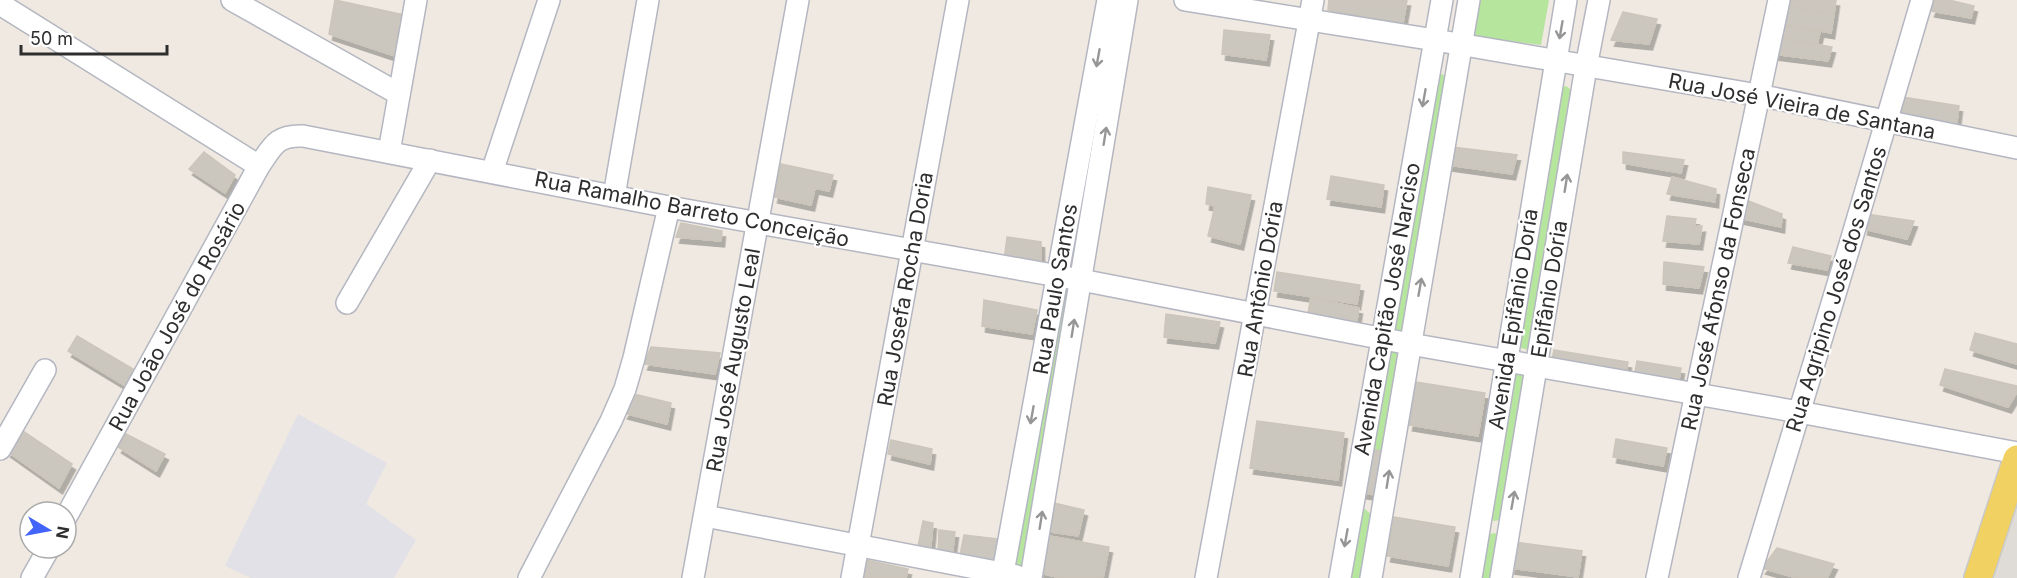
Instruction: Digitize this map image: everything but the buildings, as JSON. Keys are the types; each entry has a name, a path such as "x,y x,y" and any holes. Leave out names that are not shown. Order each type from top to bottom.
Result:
{"main road":[{"path":"1978,578 2017,461"}],"street":[{"path":"231,0 399,94"},
{"path":"389,152 416,0"},
{"path":"492,172 549,0"},
{"path":"614,196 648,0"},
{"name":"Rua José Augusto Leal","path":"693,578 798,0"},
{"name":"Rua Josefa Rocha Doria","path":"852,578 958,0"},
{"name":"Rua Paulo Santos","path":"1003,576 1108,0"},
{"name":"Rua Paulo Santos","path":"1030,578 1127,0"},
{"name":"Rua José Vieira de Santana","path":"1185,0 1311,10 1435,40 1758,95 2017,148"},
{"name":"Avenida Capitão José Narciso","path":"1340,578 1380,339 1442,0"},
{"name":"Avenida Capitão José Narciso","path":"1371,578 1469,0"},
{"path":"1556,61 1566,0"},
{"name":"Epifânio Dória","path":"1500,578 1599,0"},
{"name":"Rua José Afonso da Fonseca","path":"1657,578 1779,0"},
{"name":"Rua Agripino José dos Santos","path":"1749,578 1922,0"},
{"path":"0,4 259,166"},
{"name":"Rua Antônio Dória","path":"1206,578 1311,10"},
{"name":"Avenida Epifânio Doria","path":"1471,578 1556,61"},
{"name":"Rua Ramalho Barreto Conceição","path":"303,136 669,207 1081,280 1380,339 1799,412 2017,461"},
{"name":"Rua João José do Rosário","path":"75,500 259,166 274,143 282,137 303,136"},
{"path":"347,303 430,160"},
{"path":"529,578 611,421 625,389 669,207"},
{"path":"0,448 45,370"},
{"path":"1352,503 1384,508"},
{"path":"705,516 1003,576 1030,578"},
{"path":"1479,522 1509,527"},
{"path":"32,578 42,560"}],"shaded area":[{"path":"298,414 387,463 366,504 416,540 394,578 251,578 225,566"},
{"path":"2017,494 2017,578 1992,578"}],"green space":[{"path":"1478,0 1549,0 1541,45 1471,36"},
{"path":"1442,74 1447,77 1402,334 1392,332 1437,76"},
{"path":"1566,86 1571,90 1572,95 1529,350 1517,347 1560,87"},
{"path":"1064,286 1075,288 1022,578 1007,578"},
{"path":"1384,346 1401,349 1382,451 1366,448"},
{"path":"1522,371 1528,376 1503,514 1500,520 1494,521 1490,518 1511,373"},
{"path":"1365,509 1373,516 1361,578 1344,578 1359,510"},
{"path":"1495,533 1499,537 1492,578 1477,578 1489,534"}]}
